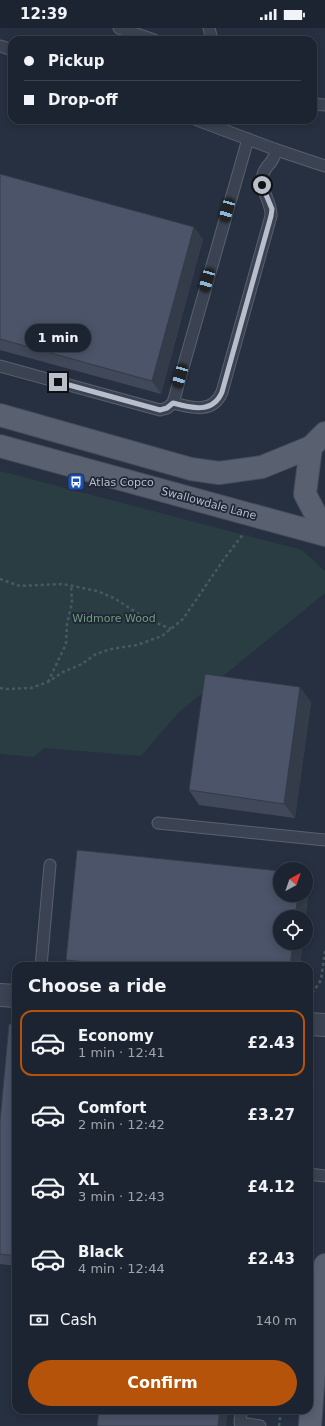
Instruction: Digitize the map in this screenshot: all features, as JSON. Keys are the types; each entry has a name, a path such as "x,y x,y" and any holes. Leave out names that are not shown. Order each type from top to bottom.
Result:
{"main road":[{"path":"0,415 191,469 219,473 262,467 318,440"},
{"path":"318,440 305,494 325,533"},
{"name":"Swallowdale Lane","path":"0,446 184,497 325,533"},
{"path":"313,1402 320,1346 325,1265"},
{"path":"310,1426 312,1414"}],"street":[{"path":"0,995 12,996"},
{"path":"313,1024 325,1025"}],"lane":[{"path":"119,28 142,36"},
{"path":"208,124 276,150 325,166"},
{"path":"0,366 160,410 167,408 173,403 248,139"},
{"path":"173,403 199,408 208,407 215,403 219,398 271,216 272,209 262,185 262,177 276,150"},
{"path":"158,823 325,840"},
{"path":"41,962 50,865"},
{"path":"313,1174 325,1176"},
{"path":"241,1414 240,1423 260,1426"}],"path":[{"path":"0,688 31,688 48,682 63,672 82,664 96,654 111,649 137,645 162,636 183,618 224,559 244,534 245,530"},
{"path":"0,579 20,586 63,584 97,591 114,598 145,618 171,629"},
{"path":"48,682 66,644 72,603 71,585"},
{"path":"313,992 321,980 325,951"},
{"path":"279,1426 280,1414"}],"green space":[{"name":"Widmore Wood","path":"0,471 302,550 325,571 325,593 179,712 141,756 44,748 34,757 0,754"}],"building":[{"path":"0,174 194,227 152,381 0,339"},
{"path":"205,674 300,687 284,804 189,790"},
{"path":"77,850 273,870 273,902 297,902 296,910 273,910 273,950 292,950 291,962 85,962 66,960"},
{"path":"9,1024 12,1024 12,1256 0,1254 0,1121"},
{"path":"98,1414 220,1414 218,1426 97,1426"}],"place":[{"name":"Atlas Copco","path":"76,482"}],"route":[{"path":"58,382 160,410 167,408 173,403 199,408 208,407 215,403 222,392 271,216 272,209 262,185"}]}
